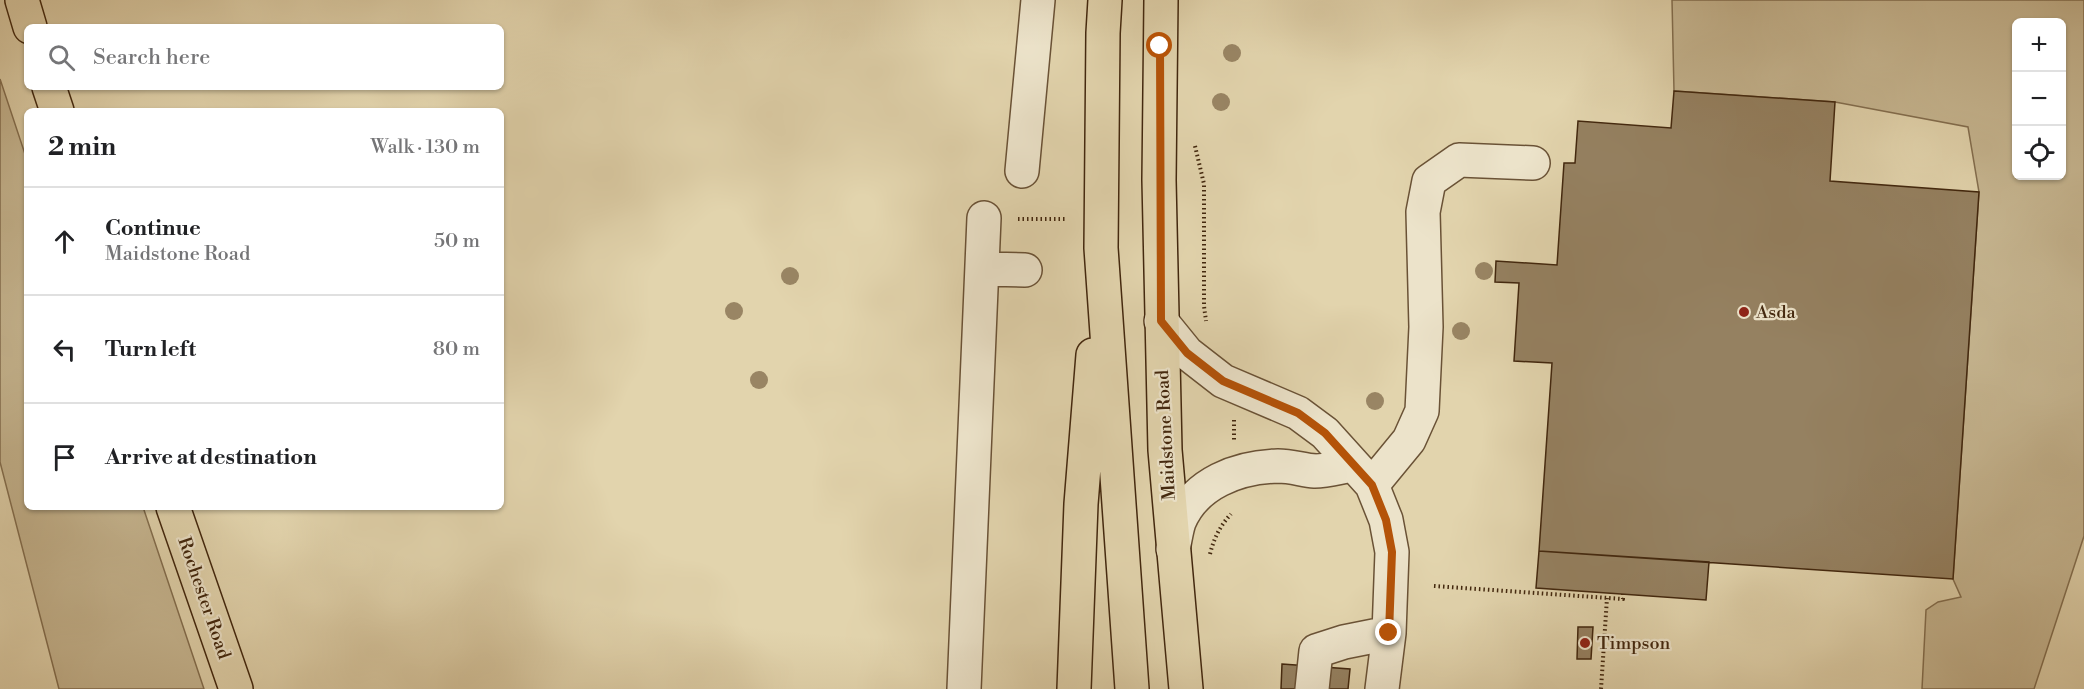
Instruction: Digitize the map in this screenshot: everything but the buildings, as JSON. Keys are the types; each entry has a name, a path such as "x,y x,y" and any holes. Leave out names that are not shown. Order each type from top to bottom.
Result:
{"main road":[{"path":"22,0 29,24"},
{"path":"1074,689 1081,504 1101,234 1105,0"},
{"name":"Maidstone Road","path":"1161,0 1159,180 1165,450 1186,689"},
{"path":"50,90 56,108"},
{"path":"1101,234 1132,689"},
{"name":"Rochester Road","path":"174,510 236,689"}],"street":[{"path":"1022,171 1038,0"},
{"path":"1173,551 1179,523 1187,507 1219,478 1244,470 1280,466 1362,475 1409,440 1422,411 1426,327 1423,212 1429,181 1459,160 1533,163"},
{"path":"964,689 984,218"},
{"path":"982,269 1025,270"},
{"path":"1161,321 1187,353 1223,381 1298,413 1325,433 1362,475 1386,520 1392,552 1389,633 1382,689"},
{"path":"1312,689 1316,651 1344,642 1389,633"}],"path":[{"path":"1193,135 1204,184 1206,323"},
{"path":"984,218 1101,234"},
{"path":"1244,390 1233,422 1233,437 1244,470"},
{"path":"1209,555 1214,538 1223,523 1236,509"},
{"path":"1434,586 1623,599 1623,594"},
{"path":"1602,689 1607,598"}],"shaded area":[{"path":"1672,0 2084,0 2084,536 2034,689 1922,689 1926,610 1938,602 1961,597 1953,579 1979,192 1968,127 1835,102 1674,91"},
{"path":"0,79 24,151 24,510 144,510 204,689 59,689 0,462"}],"place":[{"name":"Asda","path":"1744,312"},
{"name":"Timpson","path":"1585,643"}],"route":[{"path":"1160,46 1161,321 1187,353 1223,381 1298,413 1325,433 1372,485 1386,520 1392,552 1389,633"}]}
